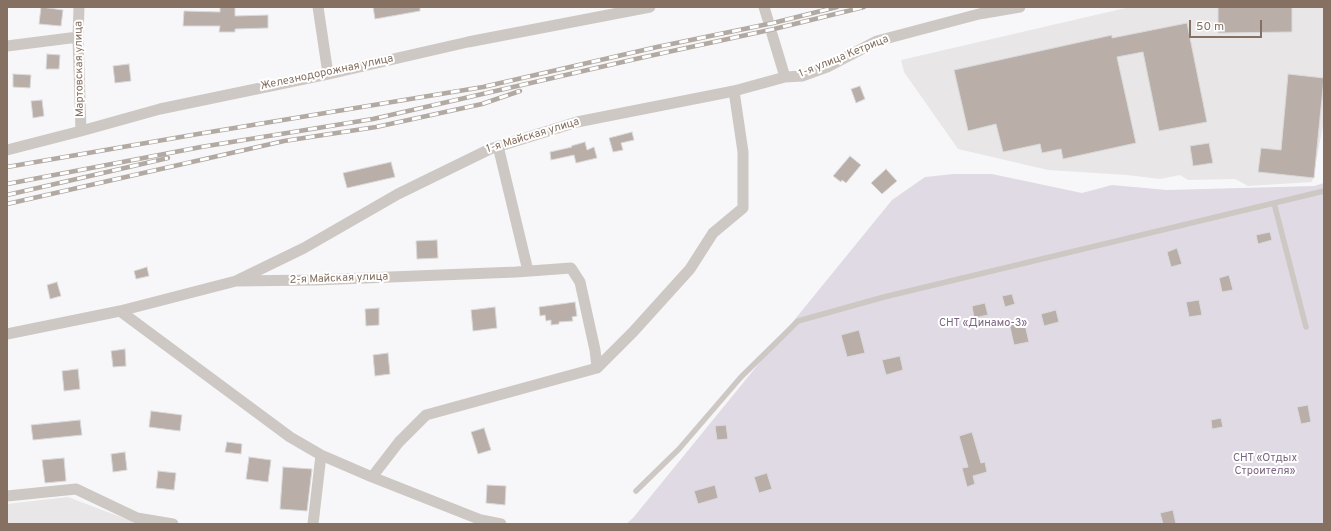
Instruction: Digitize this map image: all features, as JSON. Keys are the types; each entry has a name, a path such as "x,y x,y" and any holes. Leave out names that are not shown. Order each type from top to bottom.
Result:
{"street":[{"name":"Мартовская улица","path":"79,7 78,36 81,131"},
{"path":"318,7 328,74"},
{"name":"Железнодорожная улица","path":"7,150 160,109 328,74 468,42 650,7"},
{"path":"764,7 768,20"},
{"name":"1-я улица Кетрица","path":"786,77 802,76 827,66 877,41 978,11 1020,7"},
{"path":"772,34 786,77"},
{"path":"7,46 78,36"},
{"name":"1-я Майская улица","path":"236,281 304,248 398,194 490,148 577,122 734,91 786,77"},
{"path":"372,477 399,442 426,415 597,368 633,332 690,269 713,233 743,208 743,152 734,91"},
{"path":"498,146 528,271"},
{"name":"2-я Майская улица","path":"7,334 120,311 236,281 315,280 571,268 580,282 595,350 597,368"},
{"path":"120,311 290,437 321,455 481,522 501,524"},
{"path":"313,524 321,455"},
{"path":"7,496 76,489 137,518 173,524"}],"lane":[{"path":"636,491 679,449 741,377 798,321 884,298 1324,191"},
{"path":"1274,203 1306,327"}],"shaded area":[{"path":"1130,7 1324,7 1324,121 1312,182 1248,186 1235,179 1188,180 1180,175 1160,179 1127,175 1048,170 958,149 904,72 901,60"},
{"path":"68,497 139,524 7,524 7,504"}],"green space":[{"name":"СНТ «Динамо-3»","path":"954,174 992,174 1082,193 1112,185 1167,190 1314,186 1324,183 1324,524 626,524 633,518 892,200 925,177"}],"building":[{"path":"41,7 63,10 61,26 39,24"},
{"path":"220,7 235,7 235,16 268,15 268,28 235,29 235,32 219,32 220,26 183,26 184,11 220,12"},
{"path":"373,7 420,7 420,11 375,19"},
{"path":"1218,7 1292,7 1292,32 1218,33"},
{"path":"1187,23 1207,122 1159,131 1143,52 1117,57 1136,143 1063,159 1061,149 1042,153 1040,144 1003,152 996,124 968,131 954,70 1112,35 1112,38"},
{"path":"47,54 60,55 59,69 46,69"},
{"path":"129,64 131,81 115,83 113,66"},
{"path":"13,74 31,75 30,88 13,87"},
{"path":"1288,74 1324,78 1314,178 1258,172 1261,148 1281,150"},
{"path":"860,86 865,99 856,103 851,89"},
{"path":"42,100 44,116 33,118 31,101"},
{"path":"632,132 634,140 621,143 623,150 613,152 609,138"},
{"path":"585,142 587,150 594,147 597,158 576,163 574,155 551,160 550,152 572,147 571,146"},
{"path":"1209,143 1213,163 1193,166 1190,146"},
{"path":"850,156 861,165 846,183 842,180 841,182 833,176"},
{"path":"391,162 395,177 347,188 343,173"},
{"path":"886,169 897,181 882,194 871,183"},
{"path":"1270,232 1272,240 1258,244 1256,235"},
{"path":"437,240 438,258 417,259 416,241"},
{"path":"1177,248 1182,264 1171,267 1167,252"},
{"path":"147,267 149,276 136,279 134,271"},
{"path":"1229,275 1233,290 1222,292 1219,278"},
{"path":"57,282 61,296 50,299 47,285"},
{"path":"1012,294 1015,304 1005,307 1002,296"},
{"path":"1199,300 1202,315 1189,317 1186,302"},
{"path":"575,302 577,316 572,317 573,321 559,322 559,324 551,325 551,320 546,321 545,315 540,316 539,307"},
{"path":"985,303 988,315 974,318 972,306"},
{"path":"495,307 497,328 473,331 471,310"},
{"path":"379,308 379,325 366,326 365,309"},
{"path":"1056,310 1059,322 1044,326 1041,314"},
{"path":"1024,320 1029,342 1014,345 1009,323"},
{"path":"859,330 865,353 847,357 841,335"},
{"path":"125,349 126,366 113,367 111,351"},
{"path":"388,353 390,374 375,376 373,355"},
{"path":"900,356 903,370 886,375 882,360"},
{"path":"78,369 80,389 64,391 62,371"},
{"path":"1308,405 1311,422 1301,424 1297,407"},
{"path":"151,411 182,415 180,431 149,427"},
{"path":"1221,418 1223,427 1212,429 1211,420"},
{"path":"80,420 82,435 33,440 31,425"},
{"path":"726,425 728,439 717,440 715,426"},
{"path":"484,428 491,450 478,454 471,432"},
{"path":"972,432 981,463 985,462 987,472 973,476 975,484 967,487 962,468 968,467 959,436"},
{"path":"227,442 242,444 241,454 225,452"},
{"path":"125,452 127,470 113,472 111,454"},
{"path":"249,457 271,460 268,482 246,479"},
{"path":"64,458 66,481 45,483 42,460"},
{"path":"283,467 312,469 307,511 280,509"},
{"path":"158,471 176,473 174,490 156,488"},
{"path":"767,473 772,489 759,493 754,477"},
{"path":"487,485 506,486 505,505 486,503"},
{"path":"715,485 718,498 698,504 694,491"},
{"path":"1173,510 1176,524 1163,524 1160,513"}],"railway":[{"path":"7,167 483,87 657,47 773,23 837,7"},
{"path":"7,184 201,147 373,119 774,29 864,7"},
{"path":"7,204 284,141 376,127 482,104 520,91"},
{"path":"7,195 168,158"}],"park label":[{"name":"СНТ «Отдых Строителя»","path":"1265,465"}]}
